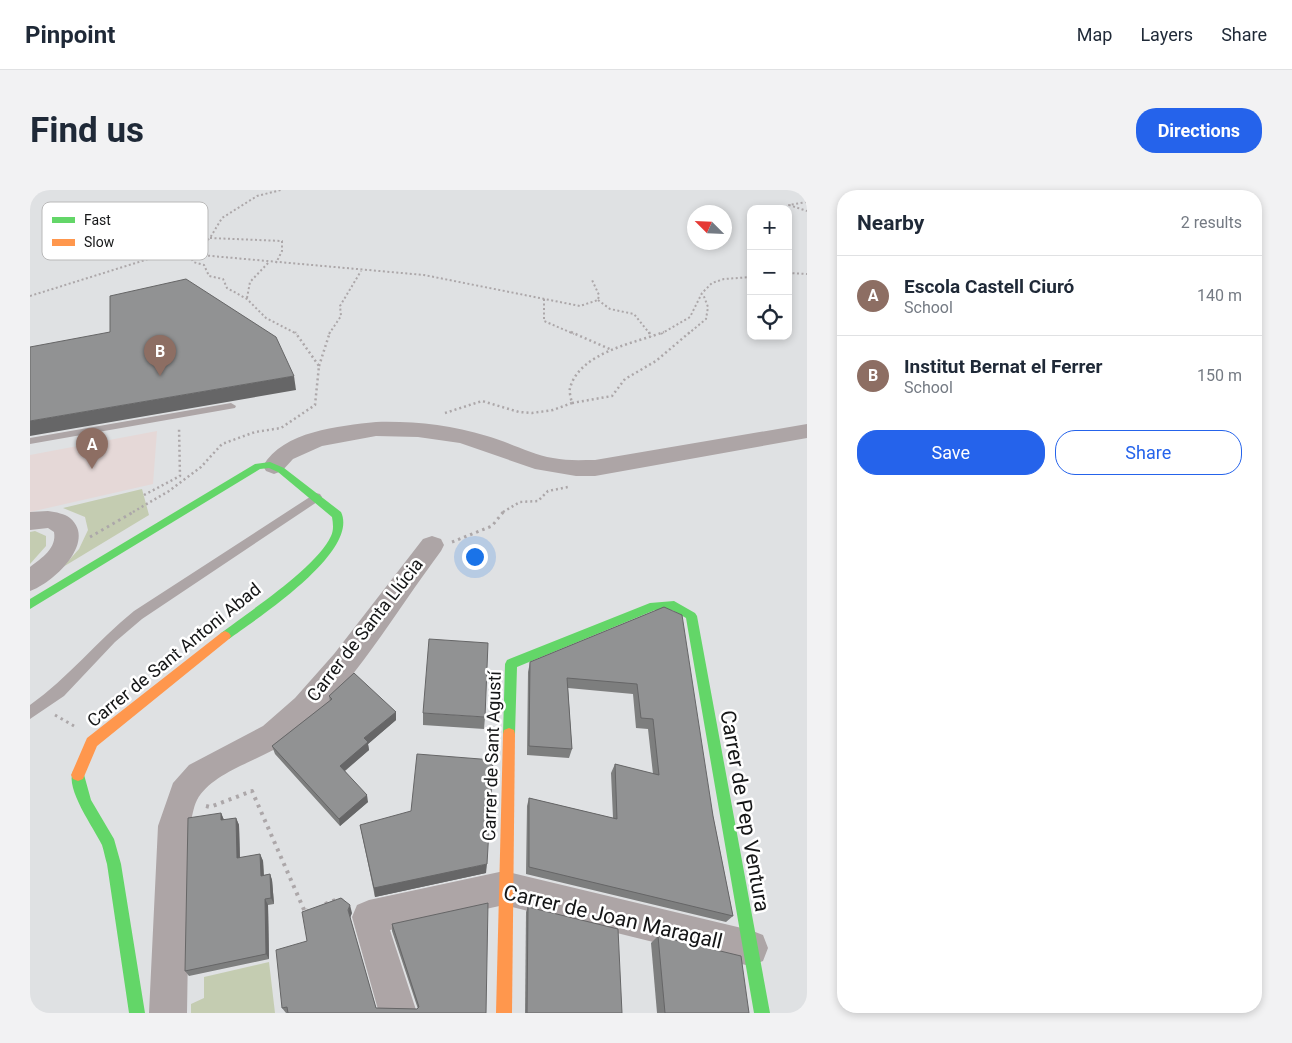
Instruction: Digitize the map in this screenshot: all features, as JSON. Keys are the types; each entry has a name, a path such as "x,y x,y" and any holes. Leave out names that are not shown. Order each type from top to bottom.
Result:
{"street":[{"path":"274,466 276,459 303,444 351,432 394,428 442,432 462,436 539,462 563,468 595,468 807,431"},
{"path":"30,605 249,470 262,465 274,466 325,500"},
{"name":"Carrer de Sant Antoni Abad","path":"137,1013 109,844 85,802 78,774 92,742 335,542 338,534 337,515 325,500"},
{"path":"30,521 51,518 62,522 67,529 67,537 60,554 30,581"},
{"name":"Carrer de Santa Llúcia","path":"168,1013 174,826 180,801 190,785 203,774 282,728 323,690 432,545"},
{"name":"Carrer de Sant Agustí","path":"504,1013 504,888 509,784 511,664 654,606 675,604 684,608 691,616"},
{"name":"Carrer de Pep Ventura","path":"691,616 762,1013"},
{"name":"Carrer de Joan Maragall","path":"369,917 504,888 750,948"},
{"path":"369,917 398,1013"}],"lane":[{"path":"30,441 231,406"},
{"path":"30,713 59,692 110,638 138,615 325,500"}],"path":[{"path":"276,263 282,251 282,241 210,238 222,218 258,196 281,190"},
{"path":"807,202 789,205 807,211"},
{"path":"208,256 361,271 424,275 580,306 598,300"},
{"path":"30,296 145,260"},
{"path":"247,299 246,288 256,272 269,262"},
{"path":"319,366 330,337 332,324 340,316 340,306 361,271"},
{"path":"792,273 807,274"},
{"path":"572,403 570,388 585,364 624,344 663,333 690,317 702,293 712,283 747,277"},
{"path":"592,280 599,295 598,300"},
{"path":"445,413 466,408 474,402 484,401 522,412 560,410 572,403 612,396 614,389 635,371 656,360 703,322 708,307 707,297 702,293"},
{"path":"544,299 544,321 613,350"},
{"path":"598,300 610,309 634,314 648,330 651,337"},
{"path":"144,494 180,476 179,415"},
{"path":"432,545 456,542 492,526 506,509 520,502 538,501 548,491 570,487"},
{"path":"50,712 85,732 92,742"},
{"path":"180,801 210,807 252,792 305,912 313,908"},
{"path":"322,905 338,899 369,917"}],"shaded area":[{"path":"157,431 153,484 30,512 30,455"}],"green space":[{"path":"142,489 149,515 63,567 79,549 88,530 85,517 63,508"},
{"path":"35,531 46,536 46,546 30,564 30,532"},
{"path":"269,962 275,1013 191,1013 191,1004 204,998 204,977"}],"building":[{"path":"186,279 276,337 294,376 30,421 30,347 110,332 110,296"},
{"path":"664,607 682,615 713,816 733,916 529,867 529,798 617,819 615,764 659,775 653,719 641,718 637,684 567,678 572,749 529,746 530,662"},
{"path":"429,639 488,643 485,717 423,713"},
{"path":"354,673 396,712 364,738 368,742 340,766 367,795 339,819 272,746 332,699 329,696"},
{"path":"417,754 493,760 487,864 374,888 360,825 411,811"},
{"path":"221,813 221,820 236,818 237,858 260,854 261,876 270,874 271,898 265,899 266,954 185,971 188,818"},
{"path":"341,898 350,905 348,910 376,1008 417,1009 419,1007 392,924 488,903 486,1013 288,1013 287,1007 282,1008 276,950 307,941 302,912"},
{"path":"528,907 618,929 622,1013 527,1013"},
{"path":"658,936 741,956 749,1013 665,1013"}],"traffic: fast":[{"path":"30,605 258,466 270,465 281,470 337,515 338,532 329,549 302,576 225,636"},
{"path":"509,734 511,664 654,606 674,605 691,616 762,1013"},
{"path":"78,775 85,802 109,844 114,864 137,1013"}],"traffic: slow":[{"path":"78,775 92,742 225,636"},
{"path":"504,1013 509,734"}],"place":[{"name":"Institut Bernat el Ferrer","path":"160,376"},
{"name":"Escola Castell Ciuró","path":"92,469"}]}
